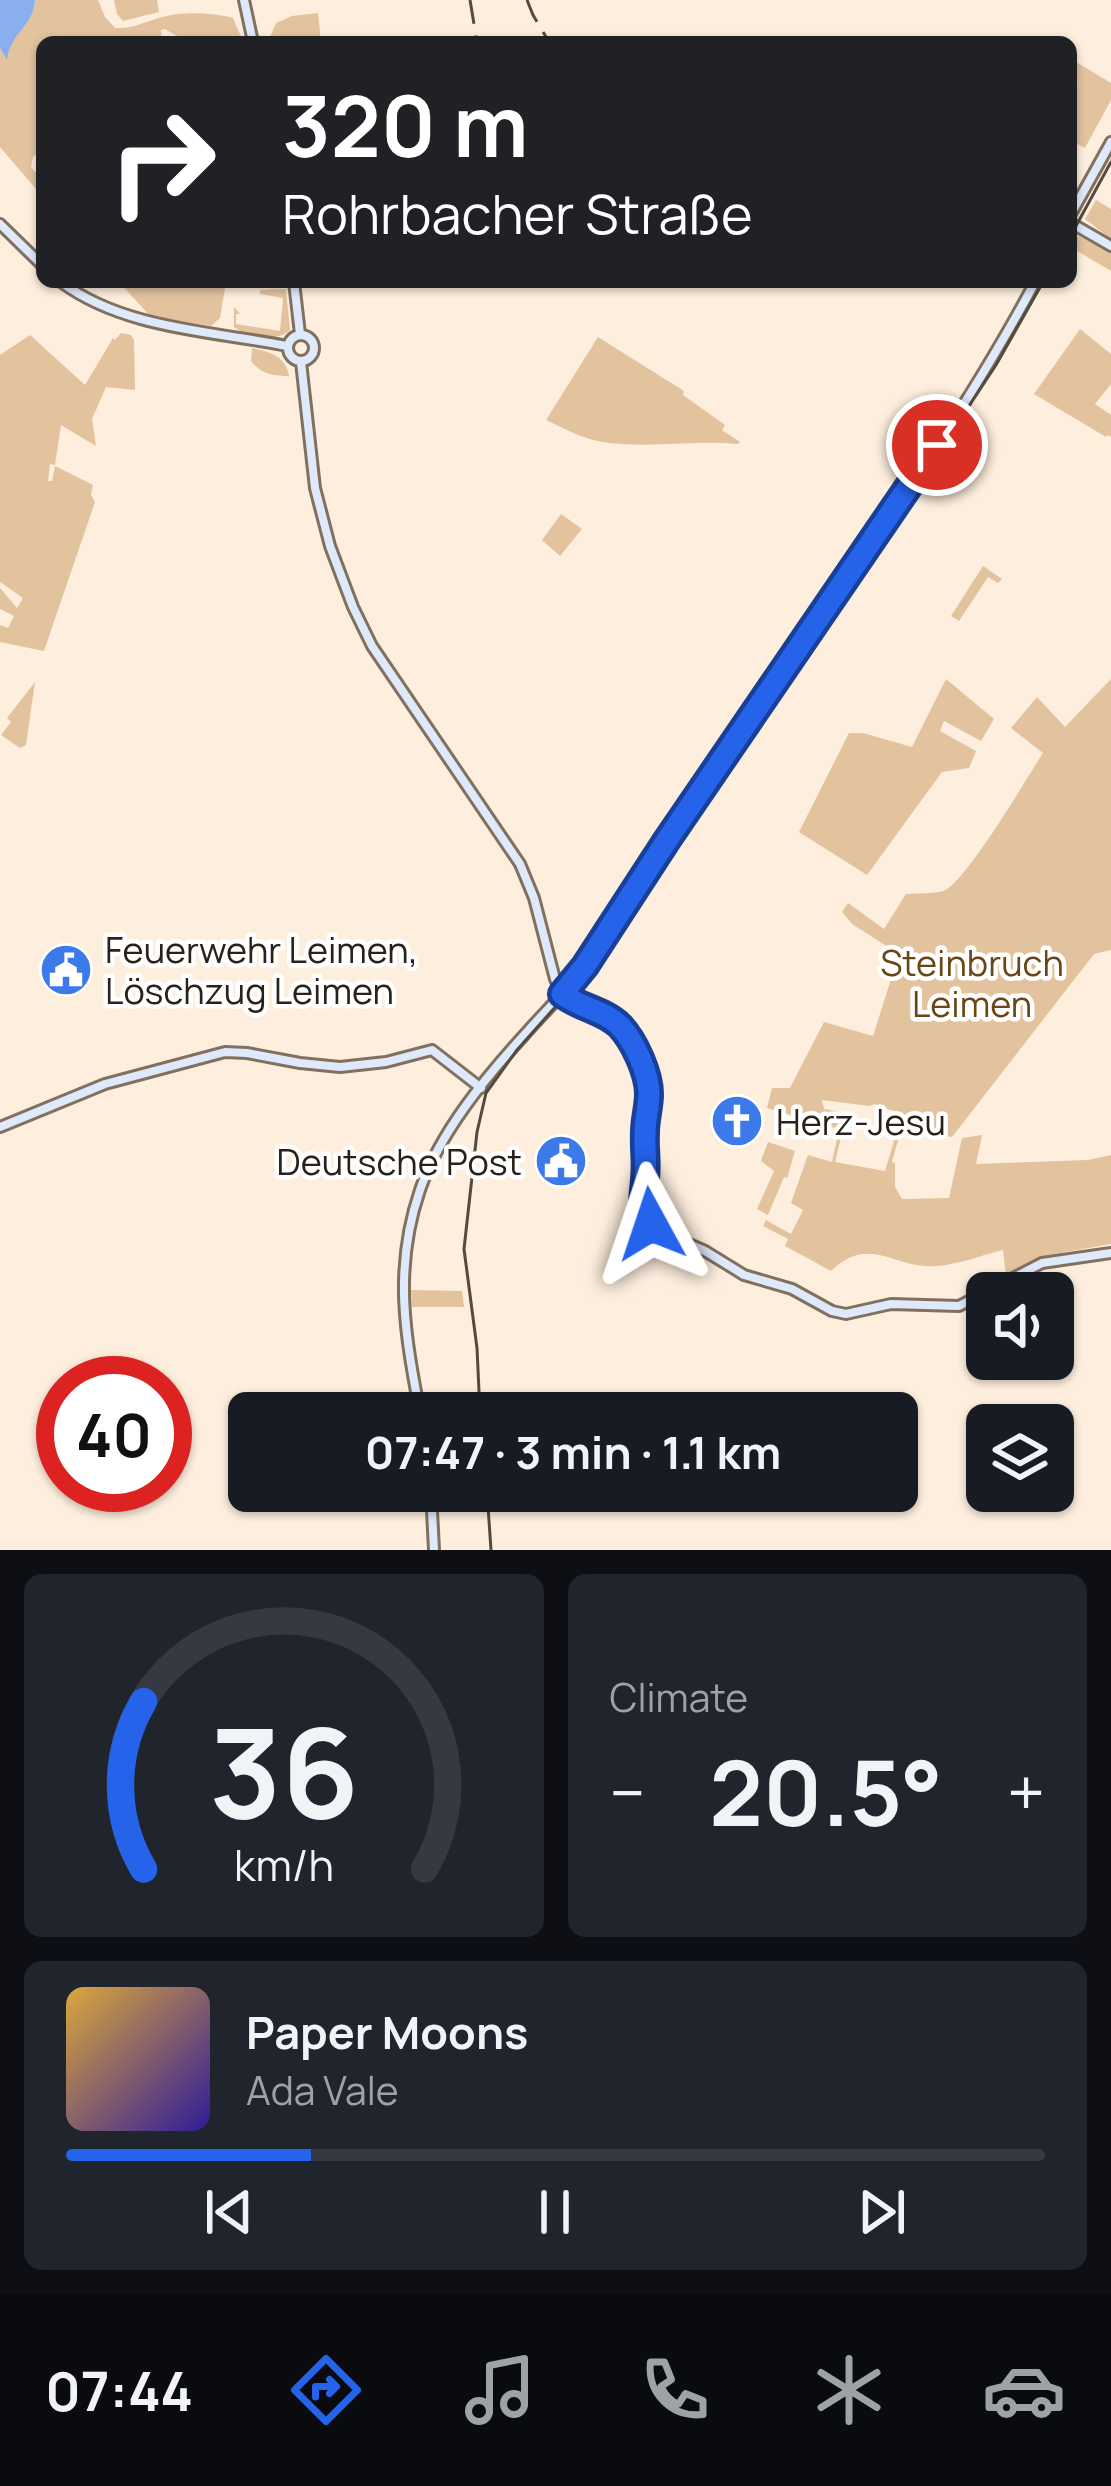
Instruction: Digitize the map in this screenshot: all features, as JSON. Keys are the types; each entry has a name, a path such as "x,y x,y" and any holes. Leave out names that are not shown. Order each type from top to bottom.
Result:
{"main road":[{"path":"244,0 252,36"},
{"path":"1077,205 1111,142"},
{"path":"1077,196 1082,194"},
{"path":"1077,223 1111,246"},
{"path":"0,224 36,260"},
{"path":"1077,234 1093,235"},
{"path":"70,288 116,312 287,346"},
{"path":"295,288 300,335"},
{"path":"417,1392 402,1276 407,1237 433,1158 481,1088 585,966 908,489 991,362 1032,288"},
{"path":"287,346 293,337 310,339 314,348 302,362"},
{"path":"287,346 290,356 302,362"},
{"path":"302,362 322,520 348,596 372,646 520,864 562,994 621,1027 644,1071 649,1094 643,1207 656,1229 744,1275 793,1289 842,1314 892,1304 958,1306 1042,1263 1111,1253"},
{"path":"0,1127 105,1084 225,1052 340,1067 430,1050 481,1088"},
{"path":"431,1512 434,1550"}],"green space":[{"path":"35,0 98,0 115,28 204,14 233,18 241,36 177,36 165,29 162,36 36,36 36,154 31,167 36,172 36,189 0,147 0,48 5,57 31,16"},
{"path":"114,0 157,0 159,12 123,21"},
{"path":"318,13 320,36 271,36 276,23"},
{"path":"1077,63 1111,83 1111,100 1085,148 1077,144"},
{"path":"1096,200 1111,209 1111,239 1085,219"},
{"path":"1077,238 1111,251 1111,271 1077,251"},
{"path":"124,288 225,288 220,318 211,326 151,317"},
{"path":"286,289 290,330 263,338 234,327 234,307 240,314 236,314 236,324 280,331 283,298 260,294 260,290"},
{"path":"1080,329 1111,354 1111,384 1095,404 1111,415 1111,437 1034,394"},
{"path":"121,333 134,340 135,390 106,387 92,419 96,446 61,425 55,465 50,464 48,481 52,481 55,466 93,485 95,502 44,651 0,642 0,625 8,628 14,616 0,609 0,588 17,608 23,598 0,582 0,355 30,335 85,385 113,338"},
{"path":"598,337 684,391 683,395 740,442 610,443 546,420"},
{"path":"252,348 281,359 289,376 259,369 251,361"},
{"path":"561,514 582,529 560,556 542,540"},
{"path":"983,566 1002,579 998,583 988,577 959,621 951,616"},
{"path":"946,679 994,719 981,741 944,721 940,731 976,751 969,768 942,772 867,875 799,832 849,733 912,747"},
{"name":"Steinbruch Leimen","path":"1111,679 1111,950 1094,954 952,1137 908,1125 901,1130 892,1162 895,1187 902,1199 949,1198 962,1138 982,1135 976,1164 1111,1155 1111,1244 1049,1255 1014,1272 1006,1272 1003,1250 938,1266 858,1255 831,1271 785,1246 788,1239 763,1226 766,1220 791,1234 803,1210 791,1203 808,1155 832,1162 839,1129 767,1108 772,1088 790,1088 824,1022 873,1036 899,954 852,924 842,912 848,903 884,929 906,894 943,891 966,870 1043,753 1011,728 1037,697 1065,727","holes":["822,1100 874,1104 902,1114 885,1171 835,1162 847,1113 824,1109"]},
{"path":"35,682 26,745 20,748 1,735 11,722 7,718"},
{"path":"768,1142 795,1151 768,1215 757,1209 774,1171 761,1161"},
{"path":"411,1290 462,1291 464,1307 412,1307"}],"water":[{"path":"0,0 35,0 7,60 0,48"}],"tram line":[{"path":"1077,224 1111,162"},
{"path":"479,1392 464,1249 486,1093 517,1050 589,969 936,456 1040,288"},
{"path":"488,1512 491,1550"}],"railway":[{"path":"470,0 476,36"},
{"path":"527,0 545,36"}],"place":[{"name":"Feuerwehr Leimen, Löschzug Leimen","path":"66,970"},
{"name":"Herz-Jesu","path":"737,1121"},
{"name":"Deutsche Post","path":"561,1161"}],"route":[{"path":"651,1224 642,1203 649,1094 644,1071 621,1027 562,994 937,445"}]}
